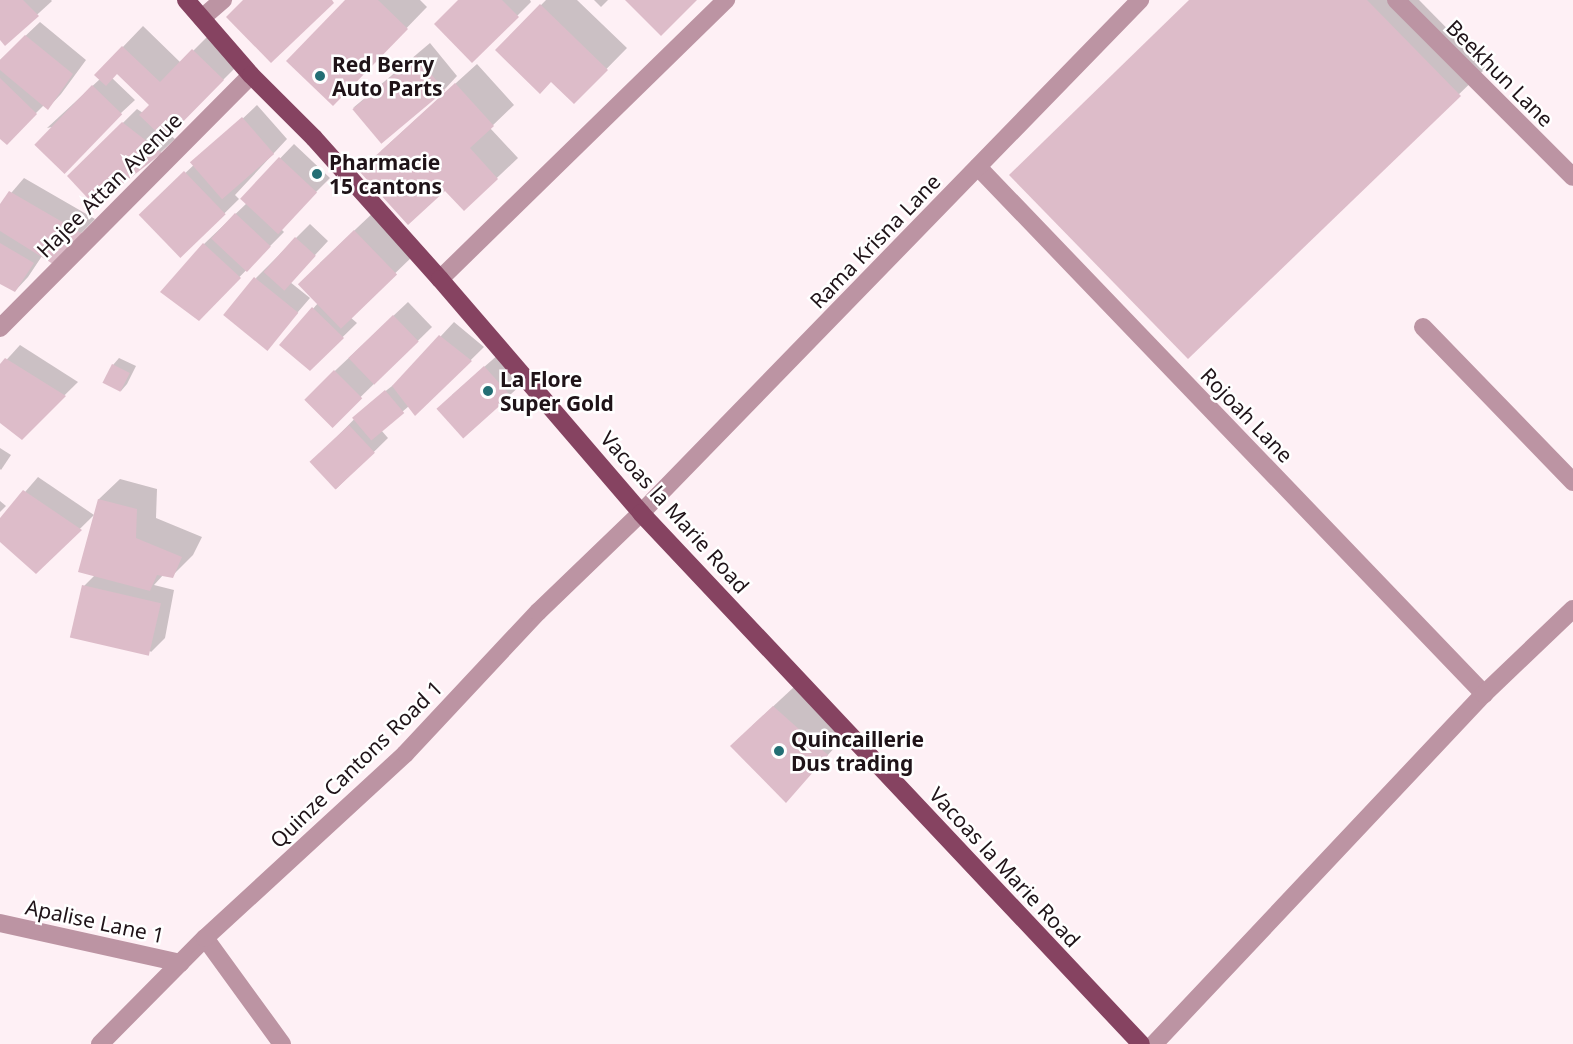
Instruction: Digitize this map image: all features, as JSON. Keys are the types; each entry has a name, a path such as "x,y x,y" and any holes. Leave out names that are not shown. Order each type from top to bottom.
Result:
{"main road":[{"name":"Vacoas la Marie Road","path":"186,0 251,75 314,138 440,279 641,513 1141,1044"}],"street":[{"path":"202,18 223,0"},
{"path":"440,279 726,0"},
{"name":"Rama Krisna Lane","path":"641,513 1140,0"},
{"name":"Beekhun Lane","path":"1396,0 1573,177"},
{"name":"Hajee Attan Avenue","path":"0,328 251,75"},
{"name":"Rojoah Lane","path":"978,167 1484,694"},
{"path":"1423,327 1573,482"},
{"name":"Quinze Cantons Road 1","path":"100,1044 205,938 405,754 538,612 641,513"},
{"path":"1154,1044 1484,694 1570,615"},
{"name":"Apalise Lane 1","path":"0,923 181,963"},
{"path":"205,938 282,1044"}],"building":[{"path":"0,0 23,0 39,16 5,46 0,40"},
{"path":"243,0 332,0 334,3 271,63 226,17"},
{"path":"345,0 378,0 408,29 333,106 286,61"},
{"path":"458,0 502,0 519,17 472,63 434,24"},
{"path":"625,0 697,0 661,36"},
{"path":"1189,0 1367,0 1461,96 1188,359 1009,175"},
{"path":"540,4 608,70 574,104 551,82 540,94 495,50"},
{"path":"25,35 73,74 48,110 0,70 0,60"},
{"path":"122,46 160,82 192,49 224,80 165,140 139,115 149,105 117,74 106,86 94,75"},
{"path":"416,56 445,90 381,144 352,109"},
{"path":"0,78 37,114 7,145 0,139"},
{"path":"455,83 494,126 470,148 498,179 464,211 445,191 408,225 359,171"},
{"path":"92,85 122,114 65,174 34,145"},
{"path":"242,117 274,154 222,199 190,162"},
{"path":"122,122 162,153 95,206 67,176"},
{"path":"279,157 317,192 278,234 240,199"},
{"path":"184,171 226,214 180,258 139,215"},
{"path":"9,191 83,234 53,264 0,231 0,204"},
{"path":"235,213 271,246 247,272 211,239"},
{"path":"354,230 397,275 341,329 298,284"},
{"path":"295,237 316,256 284,291 264,272"},
{"path":"0,243 34,263 15,292 0,284"},
{"path":"203,243 241,278 199,321 160,292"},
{"path":"254,277 298,313 267,351 223,315"},
{"path":"312,307 344,338 310,371 279,345"},
{"path":"393,315 419,342 374,385 348,358"},
{"path":"439,335 472,361 415,416 392,386"},
{"path":"5,358 66,396 22,440 0,423 0,364"},
{"path":"112,364 130,373 120,392 102,383"},
{"path":"484,366 511,396 463,439 436,409"},
{"path":"334,370 362,398 333,428 304,400"},
{"path":"385,390 404,413 371,441 352,418"},
{"path":"349,425 375,453 335,490 310,462"},
{"path":"23,490 82,530 36,574 0,542 0,518"},
{"path":"98,499 137,509 136,538 182,557 173,578 157,575 150,591 78,572"},
{"path":"82,585 161,603 149,656 70,638"},
{"name":"Quincaillerie Dus trading","path":"773,706 828,755 786,803 730,746"}],"place":[{"name":"Red Berry Auto Parts","path":"320,76"},
{"name":"Pharmacie 15 cantons","path":"317,174"},
{"name":"La Flore Super Gold","path":"488,391"},
{"name":"Quincaillerie Dus trading","path":"779,751"}]}
